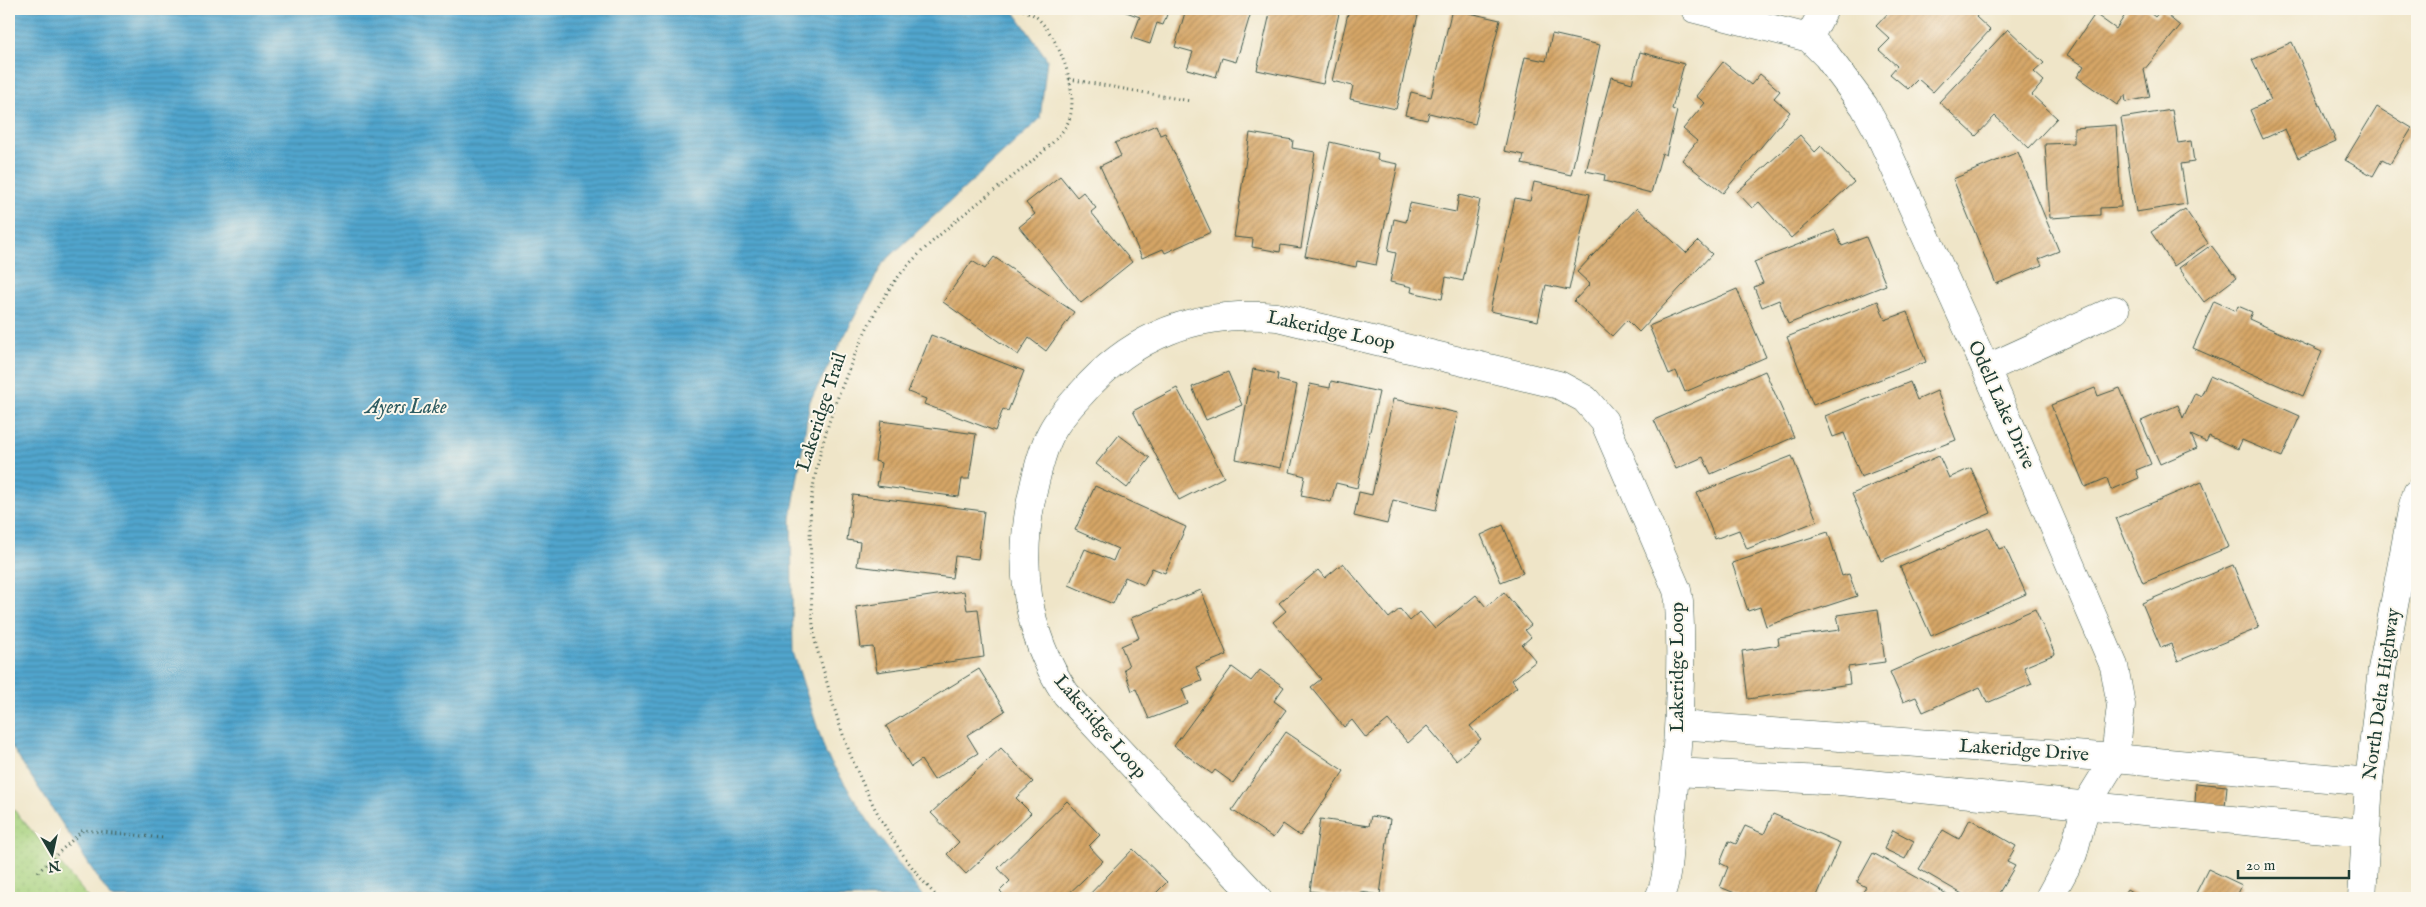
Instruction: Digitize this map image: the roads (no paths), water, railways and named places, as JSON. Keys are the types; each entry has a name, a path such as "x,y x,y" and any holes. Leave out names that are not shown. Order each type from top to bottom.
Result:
{"street":[{"path":"1694,9 1809,38 1824,9"},
{"name":"Odell Lake Drive","path":"1809,38 1826,56 1864,106 1879,133 1986,368 2114,666 2121,705 2115,758 2086,805 2073,854 2048,898"},
{"path":"1986,368 2115,310"},
{"name":"Lakeridge Loop","path":"1257,898 1066,694 1050,671 1038,641 1028,601 1024,561 1028,515 1036,474 1050,433 1069,407 1093,380 1128,350 1162,332 1191,322 1252,315 1277,317 1559,385 1585,399 1604,421 1677,590 1680,613 1679,725 1676,772 1666,873 1659,898"},
{"name":"North Delta Highway","path":"2362,898 2364,833 2382,669 2417,493"},
{"name":"Lakeridge Drive","path":"1679,725 2115,758 2369,782"},
{"path":"1676,772 1840,781 2364,833"}],"water":[{"name":"Ayers Lake","path":"9,9 996,9 1015,13 1047,59 1040,119 883,263 810,401 791,519 793,652 826,754 874,830 924,898 111,898 9,743"}]}
